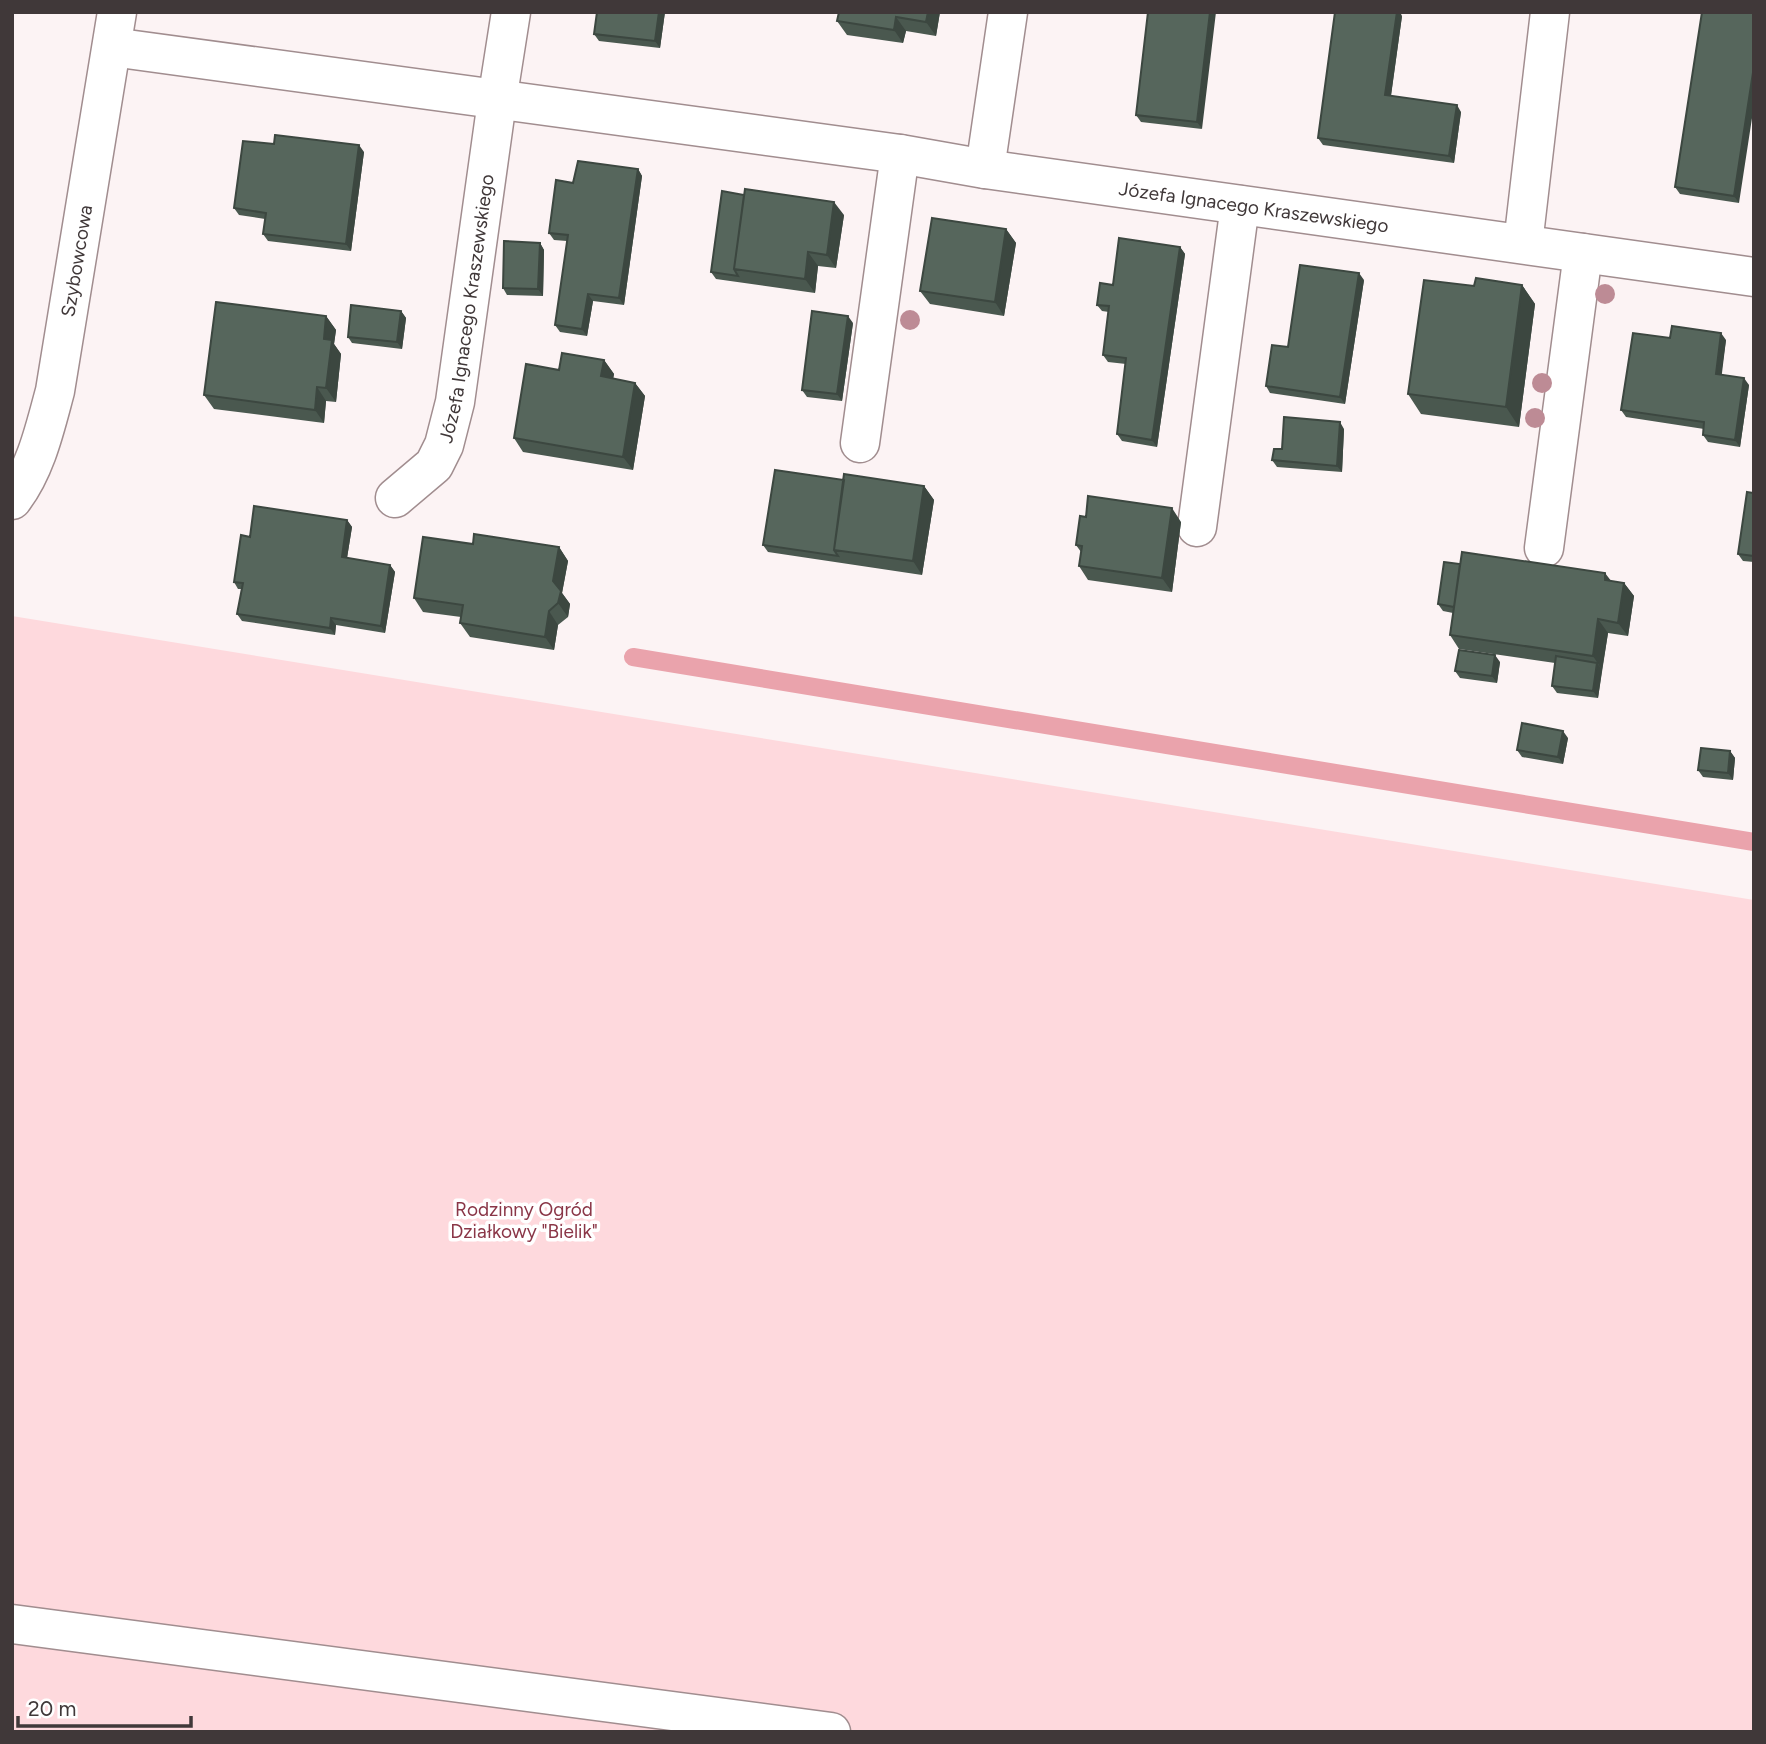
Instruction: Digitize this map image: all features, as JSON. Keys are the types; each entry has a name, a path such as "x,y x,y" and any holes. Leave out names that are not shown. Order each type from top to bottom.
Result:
{"street":[{"name":"Józefa Ignacego Kraszewskiego","path":"395,498 434,465 447,434 455,402 512,12"},
{"path":"985,169 1007,12"},
{"path":"1522,244 1550,12"},
{"name":"Józefa Ignacego Kraszewskiego","path":"115,30 497,101 900,154 985,169 1754,276"},
{"name":"Szybowcowa","path":"12,500 41,444 55,391 115,30"},
{"path":"860,443 900,154"},
{"path":"1197,527 1240,205"},
{"path":"1544,548 1583,253"},
{"path":"12,1624 831,1732"}],"green space":[{"name":"Rodzinny Ogród Działkowy \"Bielik\"","path":"12,616 1754,900 1754,1732 12,1732"}],"building":[{"path":"597,12 659,12 655,41 594,34"},
{"path":"839,12 928,12 926,22 896,17 894,30 837,21"},
{"path":"1148,12 1210,12 1197,122 1136,115"},
{"path":"1335,12 1397,12 1385,95 1457,105 1449,156 1318,138"},
{"path":"1702,12 1754,12 1754,66 1734,196 1675,187"},
{"path":"275,135 359,145 346,244 263,234 266,213 234,208 243,141 274,144"},
{"path":"578,161 638,169 619,298 588,294 582,329 555,325 568,235 549,233 556,180 573,183"},
{"path":"745,189 834,202 827,255 808,252 805,279 734,269"},
{"path":"722,191 744,195 734,269 738,276 711,272"},
{"path":"932,218 1006,229 995,302 920,291"},
{"path":"1119,238 1180,247 1152,440 1117,434 1126,358 1103,355 1109,306 1097,305 1100,283 1113,285"},
{"path":"504,241 540,243 538,289 503,288"},
{"path":"1300,265 1359,273 1340,397 1266,386 1272,345 1288,347"},
{"path":"1476,278 1522,285 1506,407 1408,394 1424,280 1474,286"},
{"path":"216,302 326,316 324,339 332,340 326,388 317,387 315,410 204,395"},
{"path":"351,305 401,311 397,342 348,337"},
{"path":"812,311 848,316 837,394 802,390"},
{"path":"1672,326 1721,333 1716,374 1744,378 1735,440 1703,435 1704,422 1621,410 1633,333 1670,338"},
{"path":"562,353 604,360 601,376 635,383 623,457 514,438 526,364 559,370"},
{"path":"1284,417 1340,422 1337,466 1272,460 1274,449 1282,449"},
{"path":"775,470 844,480 834,550 838,556 763,545"},
{"path":"844,474 924,486 913,561 834,550"},
{"path":"1747,492 1754,493 1754,556 1738,554"},
{"path":"1088,496 1172,508 1162,578 1079,566 1082,546 1076,545 1080,516 1086,517"},
{"path":"254,506 347,520 342,557 390,565 381,626 331,618 330,628 237,614 243,583 234,582 241,535 250,537"},
{"path":"474,534 559,547 553,581 561,591 558,603 549,611 545,637 460,623 463,605 414,598 423,537 473,544"},
{"path":"1462,552 1605,573 1605,580 1624,583 1618,623 1598,619 1593,656 1450,635"},
{"path":"1444,562 1460,564 1454,607 1438,604"},
{"path":"1459,650 1495,655 1492,676 1455,671"},
{"path":"1556,656 1597,663 1593,691 1552,686"},
{"path":"1522,723 1563,731 1558,757 1517,750"},
{"path":"1701,748 1730,751 1728,773 1698,770"}],"waterway":[{"path":"633,657 1754,842"}]}
